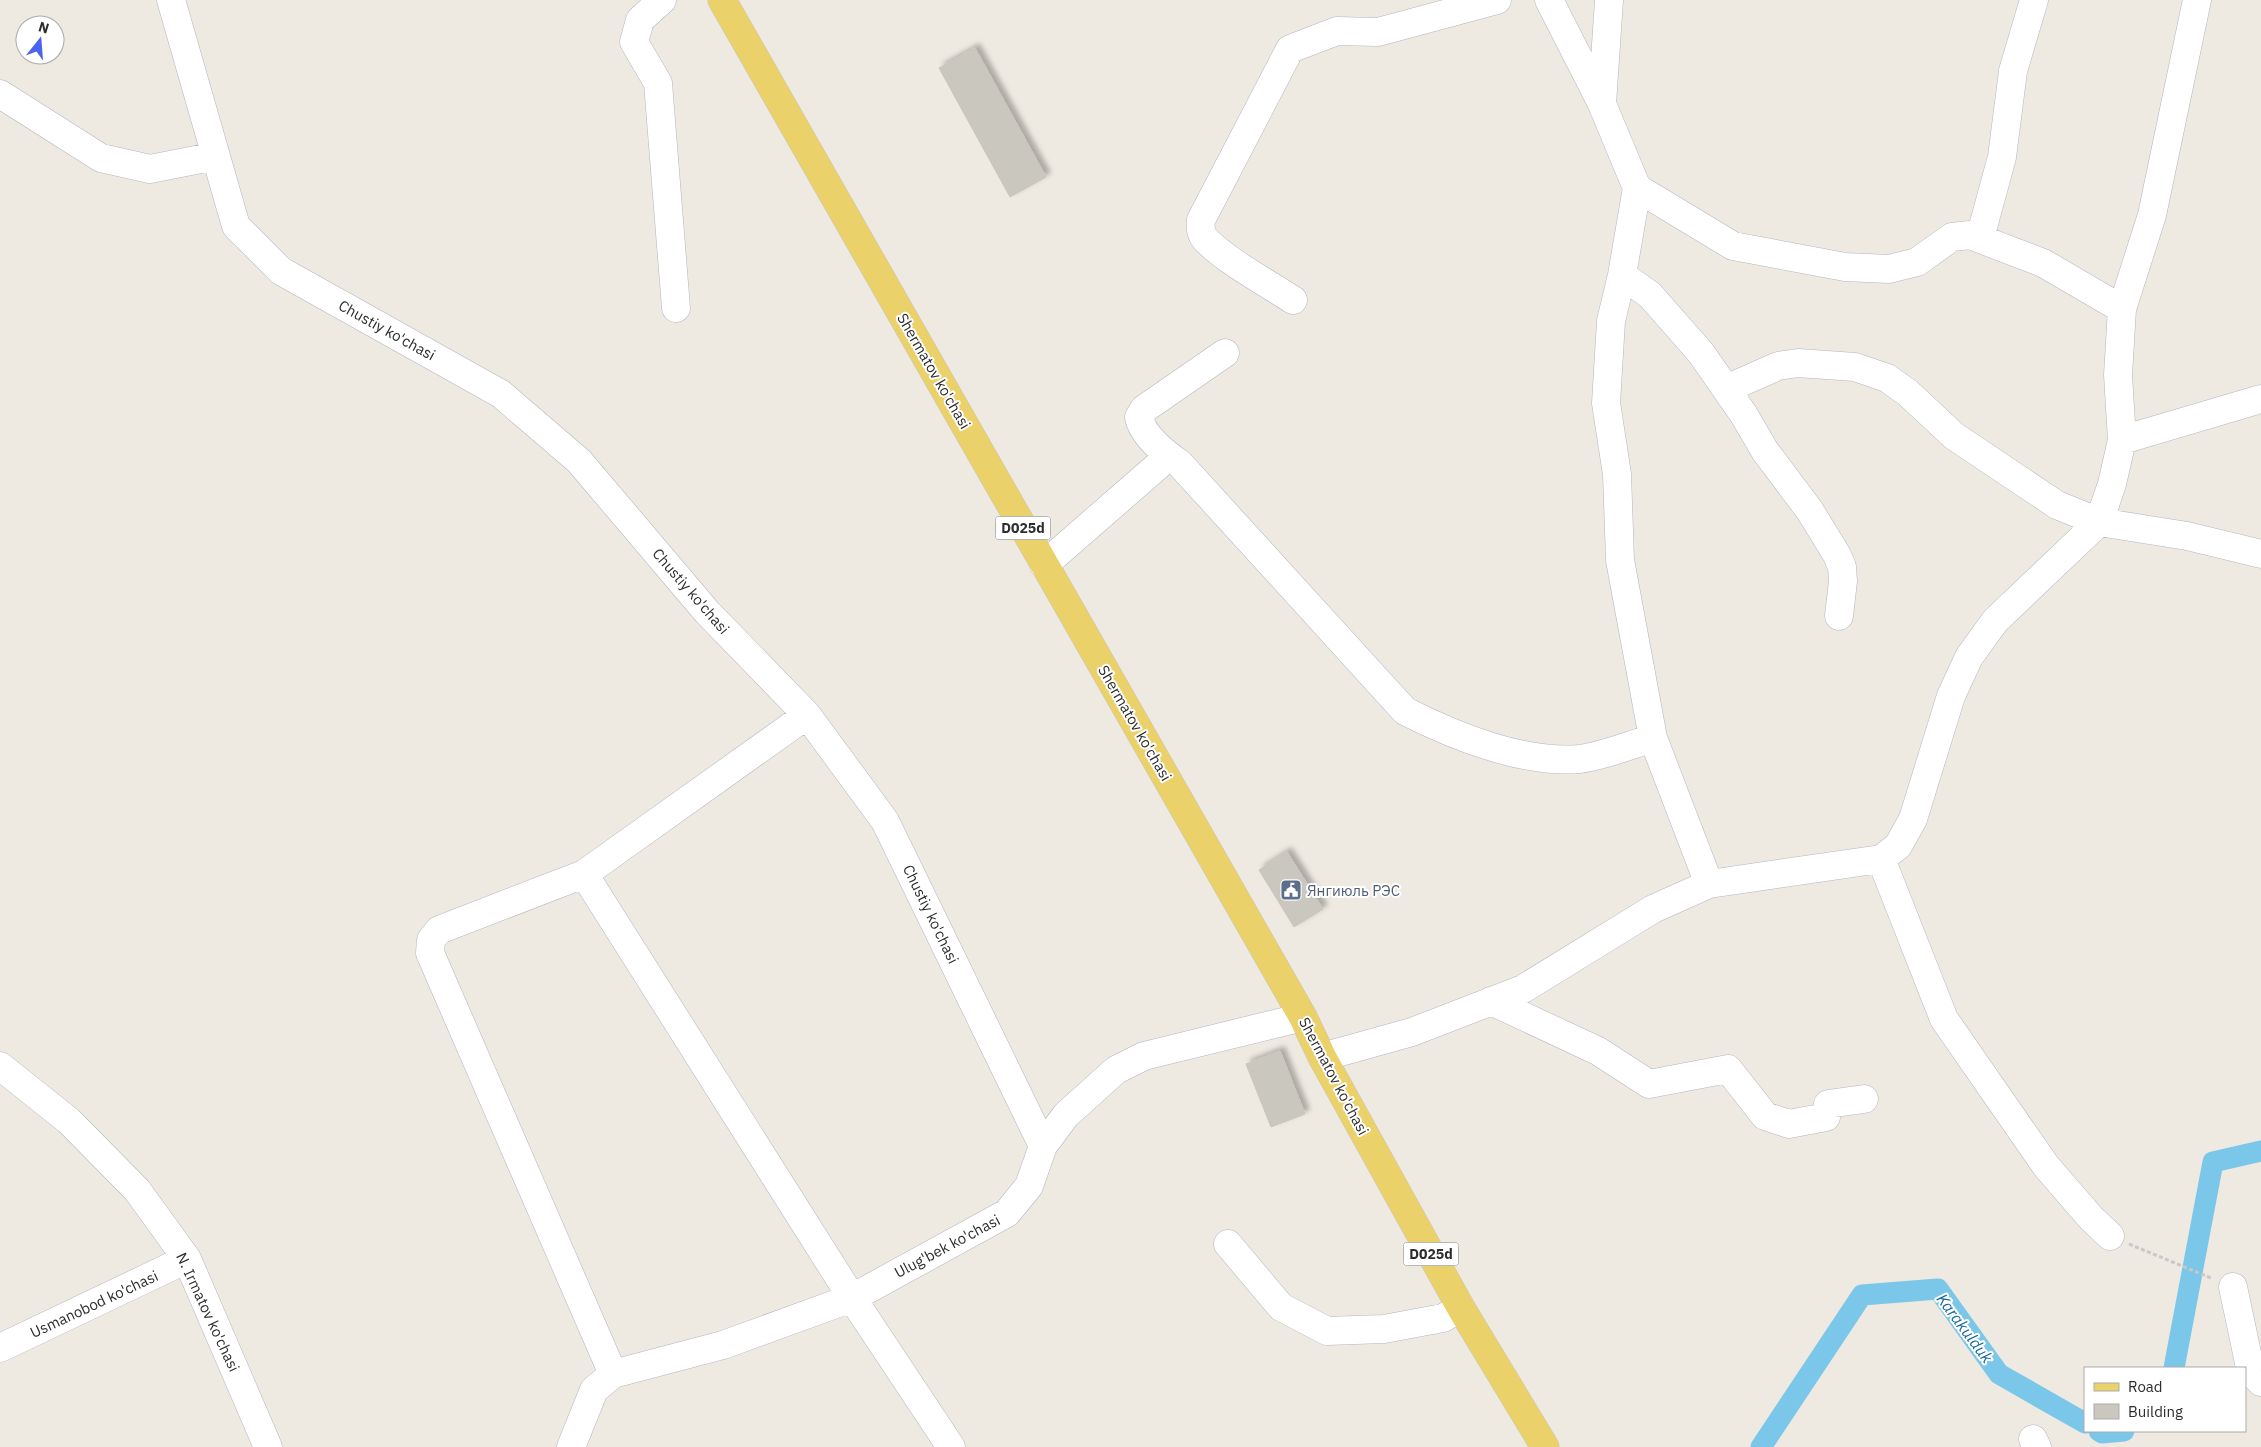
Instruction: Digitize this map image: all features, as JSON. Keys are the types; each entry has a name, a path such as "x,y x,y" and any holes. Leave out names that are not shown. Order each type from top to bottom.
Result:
{"main road":[{"name":"Shermatov ko'chasi","path":"722,0 1303,1017 1322,1057 1460,1308 1545,1447"}],"street":[{"name":"Chustiy ko'chasi","path":"171,0 236,226 281,271 501,394 579,461 707,612 807,715 885,821 1043,1146"},
{"path":"662,0 640,20 634,42 658,83 676,308"},
{"path":"1294,300 1227,256 1204,238 1200,227 1201,220 1290,49 1337,31 1378,32 1497,0"},
{"path":"1549,0 1602,104 1637,188 1622,275 1611,321 1606,403 1617,474 1620,560 1653,738 1709,884"},
{"path":"1602,104 1609,0"},
{"path":"1980,238 2002,157 2013,71 2034,0"},
{"path":"1322,1057 1412,1032 1523,988 1653,909 1709,884 1881,859 1898,846 1913,819 1951,696 1969,656 1995,621 2099,522 2112,484 2122,440 2118,376 2122,309 2152,216 2197,0"},
{"path":"0,94 101,158 150,169 216,156"},
{"path":"1637,188 1733,246 1845,266 1889,269 1917,262 1952,237 1970,235 2043,263 2122,309"},
{"path":"1622,275 1650,295 1701,354 1726,389 1765,451 1810,511 1837,555 1843,581 1839,616"},
{"path":"1225,353 1141,412 1139,417 1142,427 1169,456 1180,464 1405,710 1432,724 1472,740 1522,754 1558,760 1582,758 1653,738"},
{"path":"1726,389 1778,366 1798,363 1855,368 1887,378 1908,393 1954,436 2057,505 2099,522 2187,536 2261,554"},
{"path":"2122,440 2261,399"},
{"path":"1044,565 1169,456"},
{"path":"613,1374 430,953 432,940 439,930 584,874 807,715"},
{"path":"1881,859 1944,1019 2046,1166 2091,1218 2110,1236"},
{"path":"584,874 852,1298 951,1447"},
{"path":"1490,1001 1598,1051 1649,1084 1728,1069 1765,1116 1789,1124 1826,1117 1828,1104 1864,1099"},
{"name":"Ulug'bek ko'chasi","path":"571,1447 594,1390 613,1374 723,1345 852,1298 1007,1213 1029,1186 1043,1146 1066,1115 1116,1070 1144,1056 1303,1017"},
{"name":"N. Irmatov ko'chasi","path":"0,1066 69,1121 137,1190 187,1259 268,1447"},
{"path":"1228,1244 1280,1307 1326,1331 1384,1329 1443,1318 1460,1308"},
{"name":"Usmanobod ko'chasi","path":"0,1348 187,1259"},
{"path":"2233,1287 2251,1372 2261,1382"}],"path":[{"path":"2110,1236 2233,1287"}],"building":[{"path":"975,48 1046,177 1010,197 939,68"},
{"name":"Янгиюль РЭС","path":"1287,852 1323,909 1294,927 1259,870"},
{"path":"1280,1051 1305,1114 1271,1127 1246,1064"}],"waterway":[{"name":"Karakulduk","path":"2174,1367 2213,1162 2261,1151"},
{"name":"Karakulduk","path":"1761,1447 1862,1295 1938,1289 1999,1374 2084,1422"},
{"name":"Karakulduk","path":"2100,1432 2113,1432"}],"place":[{"name":"Янгиюль РЭС","path":"1291,890"}]}
